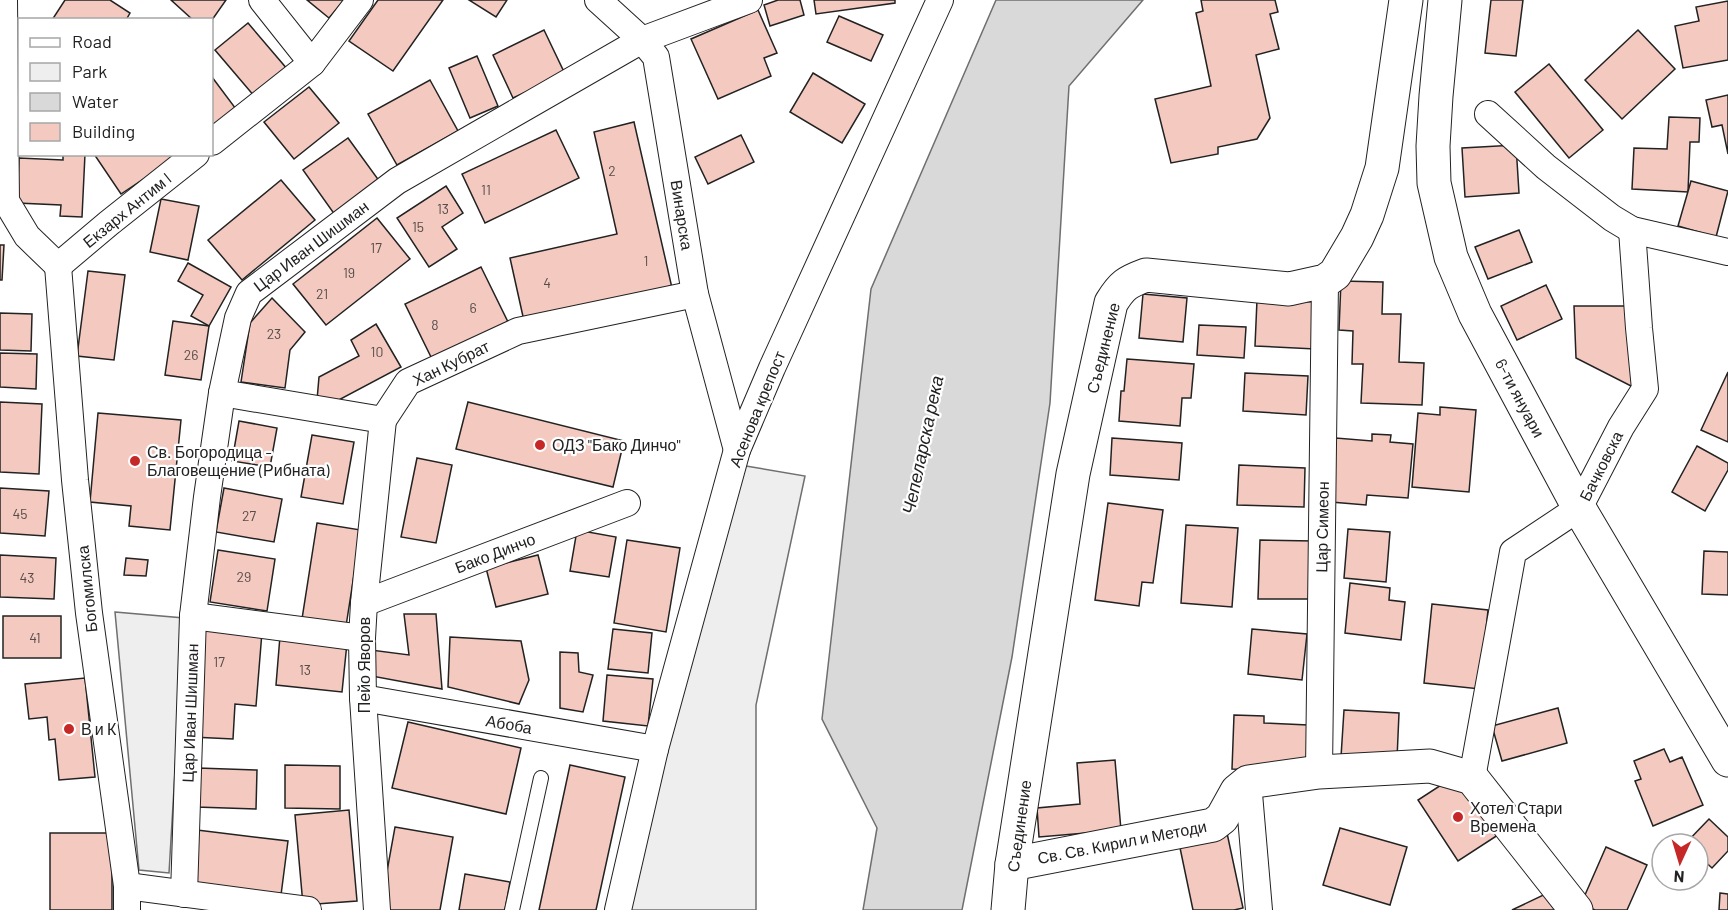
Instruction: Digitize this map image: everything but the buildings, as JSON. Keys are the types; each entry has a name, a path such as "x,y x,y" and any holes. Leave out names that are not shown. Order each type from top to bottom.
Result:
{"street":[{"path":"4,0 6,201 27,236 58,266"},
{"path":"261,0 312,63"},
{"path":"213,141 312,63 360,0"},
{"name":"Винарска","path":"598,0 642,40 656,57 695,294 737,450"},
{"name":"Цар Иван Шишман","path":"184,894 193,616 222,393 238,318 249,293 397,181 642,40 748,0"},
{"name":"Асенова крепост","path":"618,910 655,749 737,450 772,368 940,0"},
{"path":"1325,281 1335,274 1357,237 1367,215 1382,168 1406,0"},
{"name":"6-ти януари","path":"1445,0 1433,146 1434,183 1450,257 1475,314 1580,508 1728,760"},
{"path":"1488,114 1546,166 1612,218 1632,230 1728,252"},
{"name":"Екзарх Антим I","path":"58,266 193,156"},
{"name":"Бачковска","path":"1472,778 1513,552 1580,508 1621,427 1645,389 1638,328 1632,230"},
{"name":"Богомилска","path":"58,266 75,480 89,612 127,898"},
{"name":"Съединение","path":"1008,910 1012,864 1073,474 1111,303 1120,289 1132,280 1146,275 1289,289 1325,281"},
{"name":"Цар Симеон","path":"1319,772 1325,281"},
{"name":"Хан Кубрат","path":"383,420 408,382 518,331 695,294"},
{"path":"222,393 383,420"},
{"name":"Пейо Яворов","path":"377,910 363,698 362,638 383,420"},
{"name":"Бако Динчо","path":"364,603 627,503"},
{"path":"193,616 362,638"},
{"name":"Абоба","path":"363,698 655,749"},
{"path":"1258,910 1248,782 1319,772 1430,766 1472,778 1576,910"},
{"name":"Св. Св. Кирил и Методи","path":"1012,864 1213,825 1222,818 1237,790 1248,782"},
{"path":"127,898 184,894 308,910"}],"lane":[{"path":"512,910 541,778"}],"green space":[{"path":"740,465 805,476 756,705 756,910 626,910"},
{"path":"115,612 184,618 169,873 139,870"}],"water":[{"name":"Чепеларска река","path":"996,0 1143,0 1069,86 1050,403 1012,657 962,910 863,910 877,828 822,719 871,289"}],"place":[{"name":"ОДЗ \"Бако Динчо\"","path":"540,445"},
{"name":"Св. Богородица - Благовещение (Рибната)","path":"135,461"},
{"name":"В и К","path":"69,729"},
{"name":"Хотел Стари Времена","path":"1458,817"}]}
